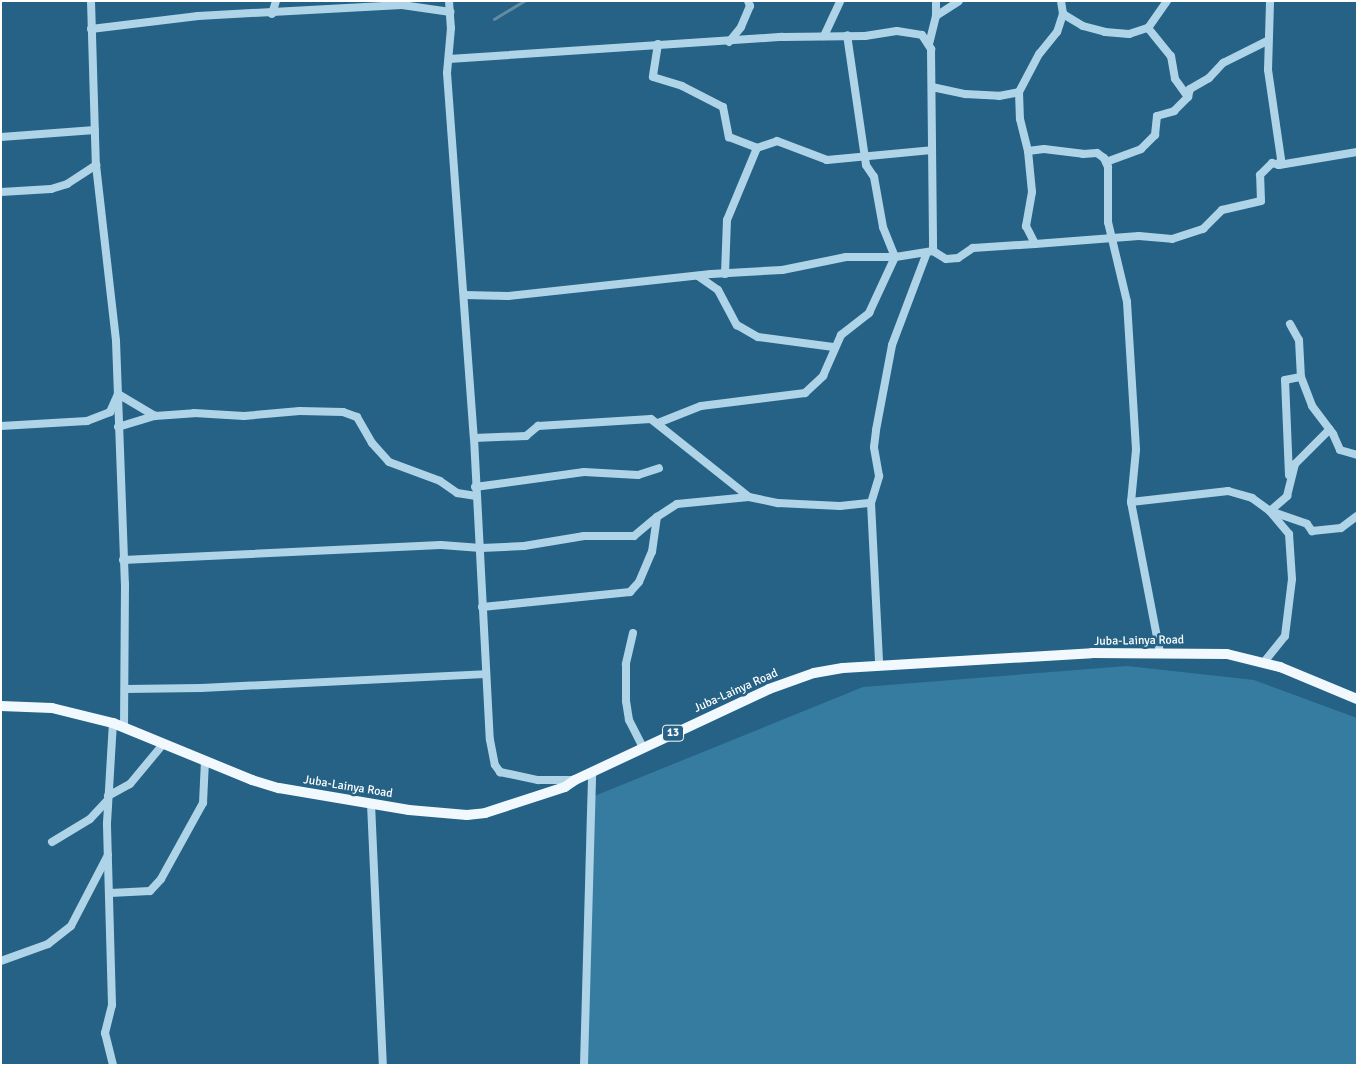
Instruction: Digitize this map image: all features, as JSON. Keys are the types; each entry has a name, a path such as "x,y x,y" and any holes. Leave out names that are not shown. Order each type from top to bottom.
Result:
{"main road":[{"name":"Juba-Lainya Road","path":"1,706 52,708 113,723 205,761 279,788 436,813 478,814 546,795 785,682 814,673 879,664 1160,652 1227,654 1264,662 1357,699"}],"street":[{"path":"91,1 96,165 116,341 124,560 126,688 124,727"},
{"path":"272,14 276,1"},
{"path":"449,1 449,59 474,438 475,496 481,548 482,607 490,740 495,765 500,772 529,779 575,780"},
{"path":"729,42 741,27 750,6 748,1"},
{"path":"824,36 840,1"},
{"path":"879,664 871,503 879,476 874,447 892,345 930,253 932,87 929,44 936,16 936,1"},
{"path":"936,16 959,1"},
{"path":"1034,244 1026,226 1032,192 1028,151 1020,119 1019,92 1039,54 1056,32 1063,14 1061,1"},
{"path":"1063,14 1083,26 1105,32 1129,34 1148,28 1167,1"},
{"path":"1270,1 1267,41 1280,165"},
{"path":"91,30 182,17 272,14 416,5 450,12"},
{"path":"1148,28 1171,56 1175,79 1188,97"},
{"path":"449,59 658,44 911,32 922,35 929,44"},
{"path":"658,423 701,406 806,393 823,376 834,347 841,335 869,313 895,257 883,228 874,177 869,172 864,156 847,35"},
{"path":"1106,162 1141,149 1154,135 1158,116 1174,110 1188,97 1190,89 1209,78 1223,63 1267,41"},
{"path":"658,44 653,76 682,86 723,107 729,138 757,148 777,141 827,160 932,150"},
{"path":"932,87 990,95 1019,92"},
{"path":"1,137 95,130"},
{"path":"725,274 727,220 757,148"},
{"path":"1028,151 1044,149 1083,154 1097,152 1106,162 1108,222 1127,302 1136,450 1132,502 1160,652"},
{"path":"464,295 508,296 698,276 782,270 846,257 895,257 930,253 946,259 958,258 972,248 1113,240 1139,236 1172,239 1204,229 1222,210 1261,201 1260,175 1272,162 1280,165 1357,152"},
{"path":"1,192 52,189 67,184 96,165"},
{"path":"698,276 718,290 737,325 758,337 834,347"},
{"path":"1290,324 1299,340 1301,376 1312,406 1330,429 1340,450 1357,455"},
{"path":"1290,484 1285,380 1301,376"},
{"path":"118,394 155,416"},
{"path":"1,426 87,421 110,412 118,394"},
{"path":"118,427 155,416 194,413 244,416 300,411 343,412 357,417 372,443 389,462 440,481 457,493 475,496"},
{"path":"474,438 526,436 538,426 592,424 634,418 651,418 749,497"},
{"path":"1270,511 1286,496 1295,464 1330,429"},
{"path":"476,487 569,473 638,475 659,468"},
{"path":"1132,502 1228,491 1252,498 1270,511 1288,534 1292,579 1285,636 1264,662"},
{"path":"124,560 441,544 481,548 584,536 634,536 657,517 677,504 749,497 778,503 871,503"},
{"path":"1270,511 1307,524 1312,530 1341,528 1357,516"},
{"path":"482,607 630,592 639,582 652,552 657,517"},
{"path":"633,633 626,664 626,701 629,720 643,748"},
{"path":"126,688 201,688 486,674"},
{"path":"112,1065 105,1032 112,1006 108,798 113,723"},
{"path":"52,842 90,819 108,798 130,784 164,743"},
{"path":"110,893 150,891 161,879 203,804 205,761"},
{"path":"584,1065 592,773"},
{"path":"371,804 383,1065"},
{"path":"1,961 48,944 71,926 108,855"}],"shaded area":[{"path":"1127,666 1254,680 1357,718 1357,1065 581,1065 587,799 863,687"}],"waterway":[{"path":"494,19 524,1"}]}
